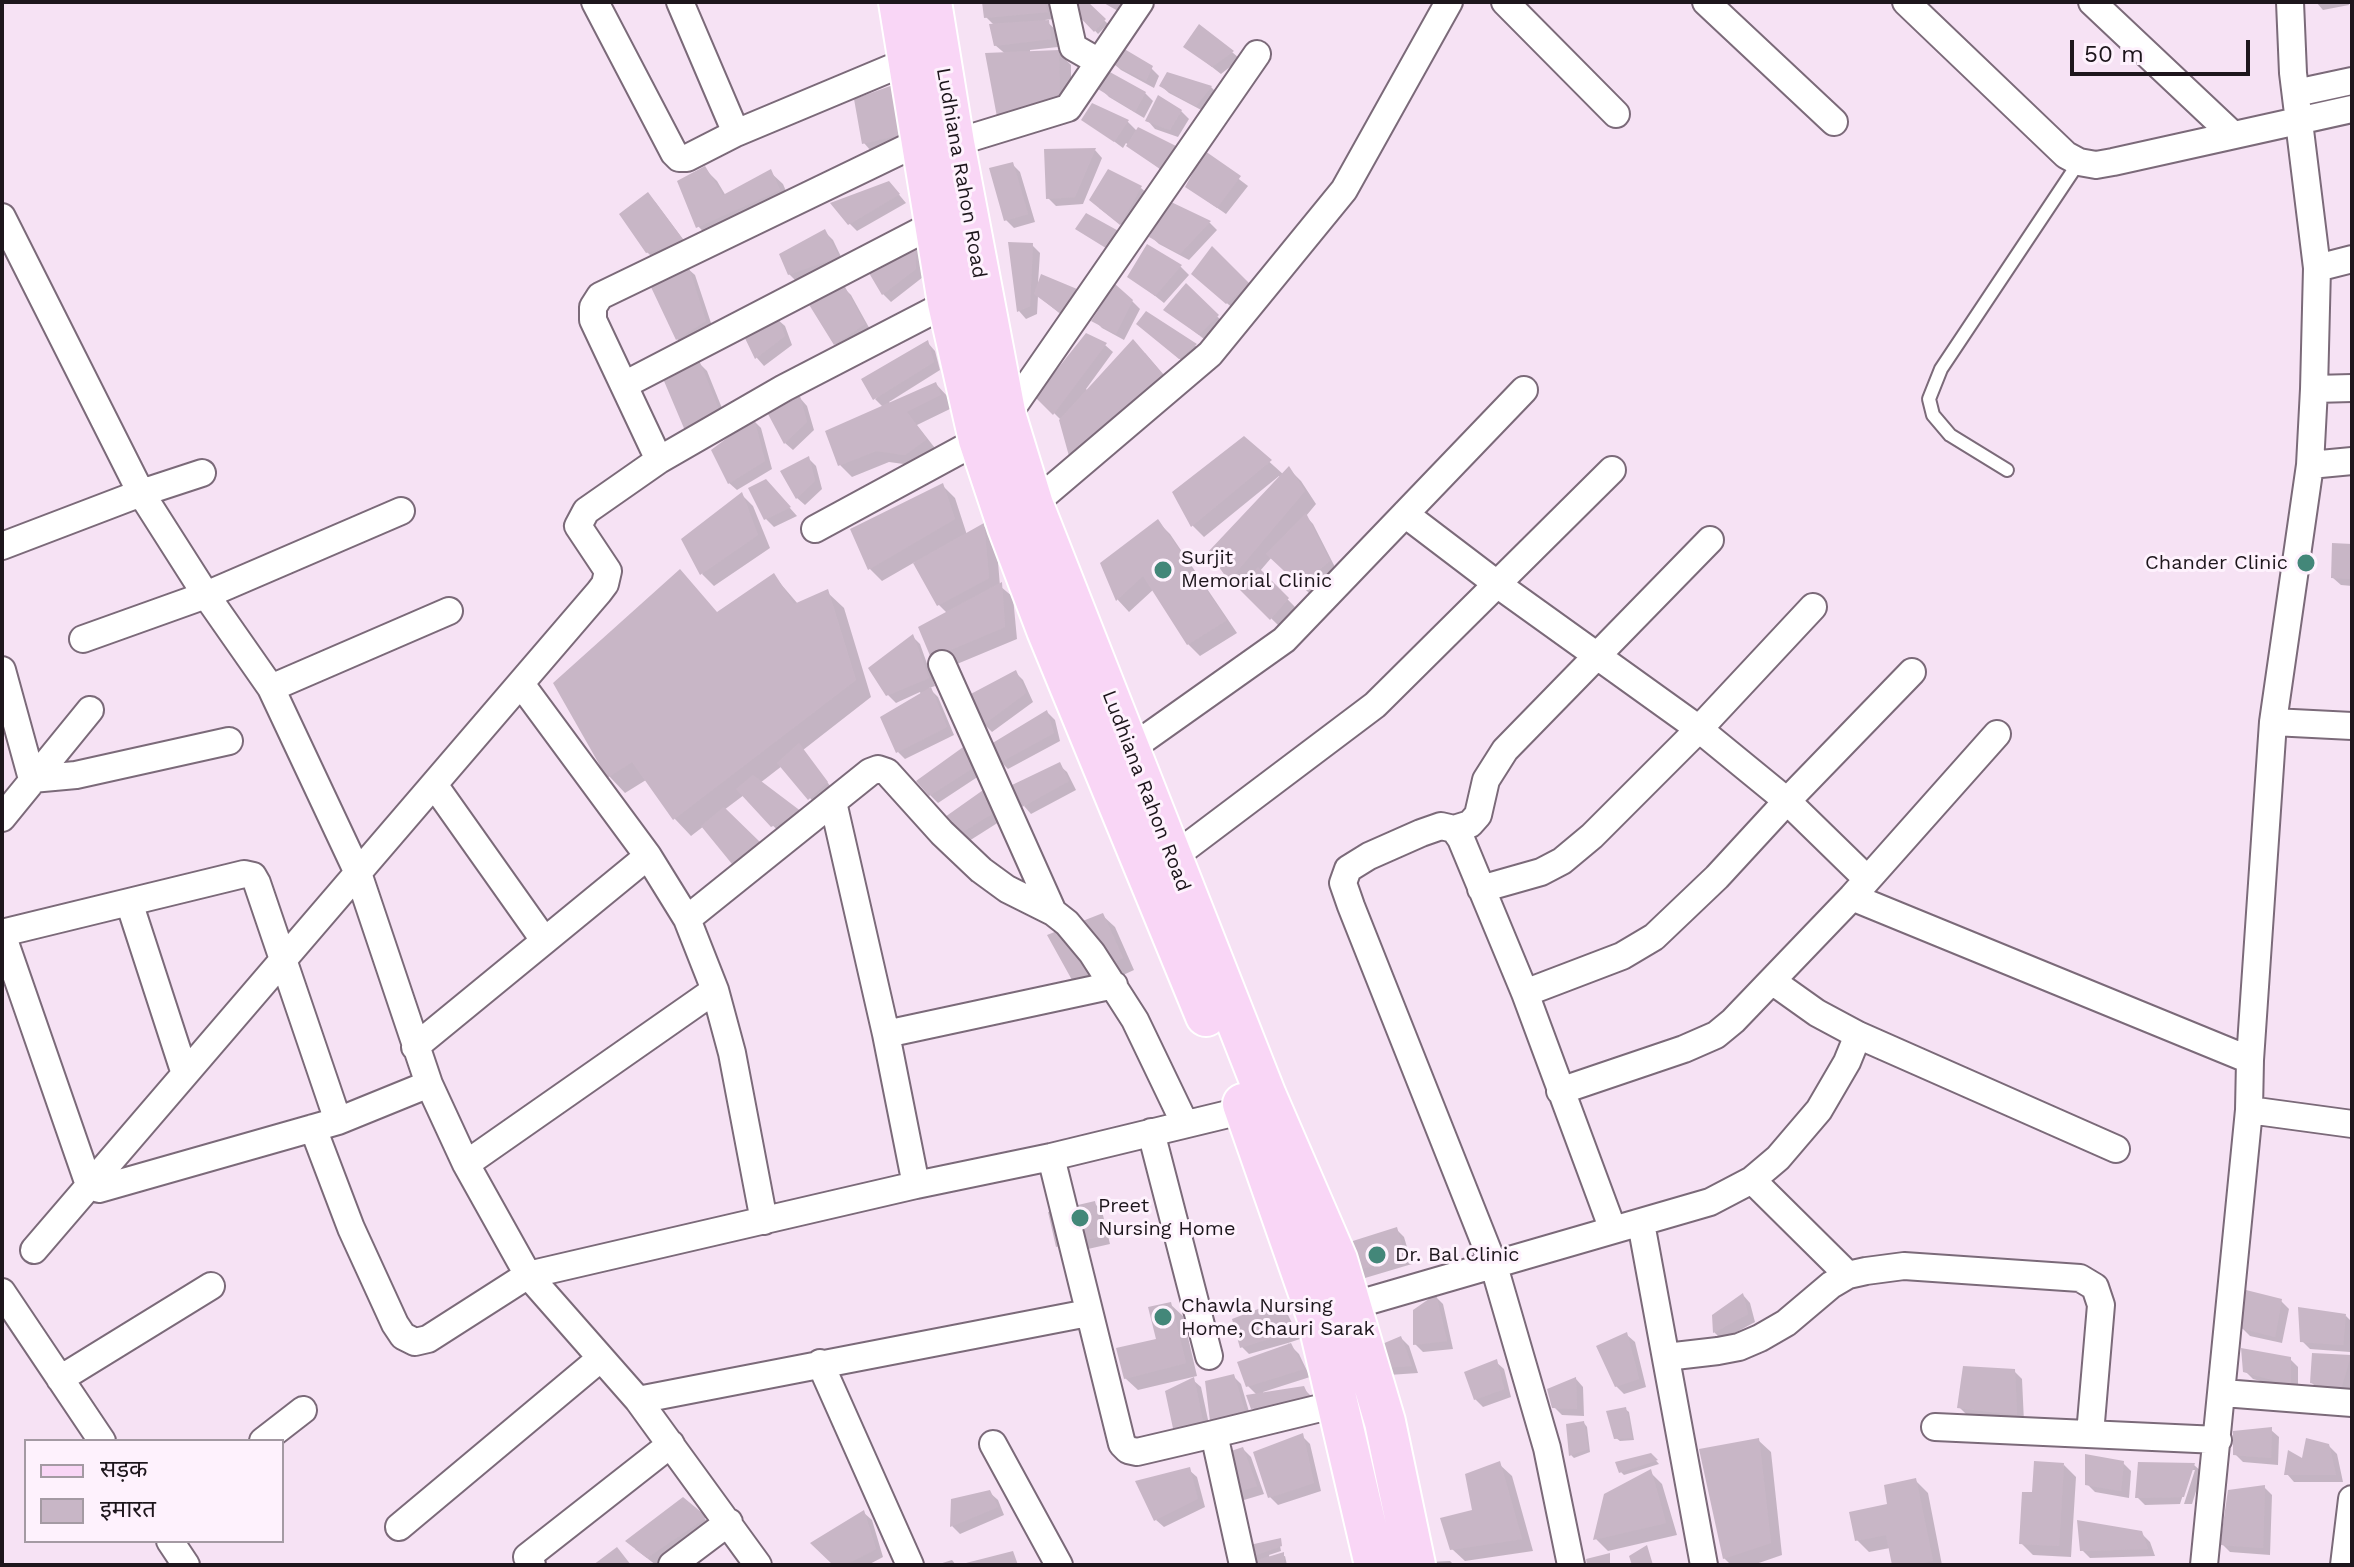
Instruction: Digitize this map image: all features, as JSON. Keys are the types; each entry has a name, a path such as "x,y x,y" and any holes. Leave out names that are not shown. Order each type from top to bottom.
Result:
{"main road":[{"name":"Ludhiana Rahon Road","path":"899,2 908,61 938,142 992,428"},
{"name":"Ludhiana Rahon Road","path":"931,2 938,142 936,223 948,303 1020,516 1117,758 1154,892 1245,1110 1317,1316 1375,1565"},
{"name":"Ludhiana Rahon Road","path":"1117,758 1172,858 1266,1096 1337,1260 1385,1422 1415,1565"}],"street":[{"path":"595,2 679,158 687,158 736,133 908,61"},
{"path":"680,2 736,133"},
{"path":"1063,2 1073,47 1099,62"},
{"path":"659,460 593,320 593,307 600,296 938,142 1068,108 1140,2"},
{"path":"1020,516 1210,354 1344,190 1449,2"},
{"path":"1505,2 1616,114"},
{"path":"1706,2 1834,122"},
{"path":"1906,2 2066,155 2079,162 2096,165 2352,109"},
{"path":"2092,2 2232,134"},
{"path":"2204,1565 2249,1110 2273,722 2310,465 2317,268 2296,93 2290,2"},
{"path":"815,529 992,428 1257,54"},
{"path":"2296,93 2352,81"},
{"path":"2,217 141,493 206,595 271,688 358,873 429,1084 466,1164 528,1275 638,1400 758,1565"},
{"path":"624,385 936,223"},
{"path":"2317,268 2352,259"},
{"path":"34,1250 435,786 605,584 608,571 578,526 586,511 659,460 784,388 948,303"},
{"path":"2314,389 2352,388"},
{"path":"1117,758 1284,640 1524,390"},
{"path":"2310,465 2352,461"},
{"path":"1172,858 1375,705 1612,470"},
{"path":"5,537 202,473"},
{"path":"83,639 206,595 401,511"},
{"path":"1405,514 1595,656 1699,729 1787,801 1860,888 2250,1060"},
{"path":"1571,1565 1547,1448 1494,1266 1343,883 1348,869 1369,856 1441,826 1454,829 1470,824 1478,815 1486,780 1505,750 1710,540"},
{"path":"1481,889 1541,872 1562,861 1592,836 1699,729 1813,607"},
{"path":"271,688 449,611"},
{"path":"942,664 1053,912"},
{"path":"2,670 32,779"},
{"path":"1525,993 1622,956 1654,937 1717,877 1912,672"},
{"path":"521,684 648,856 687,919 715,990 732,1053 764,1221"},
{"path":"2,818 90,710"},
{"path":"2273,722 2352,726"},
{"path":"1560,1091 1716,1035 1860,888 1997,734"},
{"path":"32,779 76,775 229,741"},
{"path":"687,919 870,772 878,769 887,772 942,833 981,870 1007,889 1053,912 1067,923 1114,985 1151,1050 1185,1124"},
{"path":"435,786 544,940"},
{"path":"833,802 886,1034 916,1185"},
{"path":"1454,829 1461,839 1525,993 1613,1230"},
{"path":"415,1047 648,856"},
{"path":"429,1084 326,1124 105,1189 92,1185 87,1179 2,934 244,874 253,876 283,961 326,1124 351,1228 395,1324 403,1336 415,1342 428,1339 528,1275 1245,1110"},
{"path":"129,902 185,1074"},
{"path":"1772,981 1817,1013 1858,1035 2116,1149"},
{"path":"886,1034 1114,985"},
{"path":"466,1164 715,990"},
{"path":"1351,1306 1710,1202 1752,1180 1778,1158 1819,1110 1847,1062 1858,1035"},
{"path":"2249,1110 2352,1124"},
{"path":"1151,1132 1209,1356"},
{"path":"1051,1157 1122,1444 1128,1450 1137,1452 1337,1404"},
{"path":"1752,1180 1848,1275"},
{"path":"1641,1223 1704,1565"},
{"path":"1666,1357 1739,1347 1760,1338 1786,1323 1831,1285 1848,1275 1904,1266 2080,1278 2095,1287 2101,1305 2090,1434"},
{"path":"60,1379 211,1286"},
{"path":"2,1292 101,1439"},
{"path":"638,1400 1088,1313"},
{"path":"399,1527 601,1358"},
{"path":"820,1363 910,1565"},
{"path":"2223,1393 2352,1403"},
{"path":"266,1439 303,1410"},
{"path":"1935,1427 2218,1440"},
{"path":"1214,1434 1243,1565"},
{"path":"532,1565 527,1557 671,1444"},
{"path":"993,1444 1059,1565"},
{"path":"2344,1565 2352,1499"},
{"path":"672,1565 729,1522"},
{"path":"171,1543 186,1565"}],"lane":[{"path":"2007,470 1950,435 1933,415 1929,399 1941,369 2079,162"}],"building":[{"path":"982,2 1044,2 1048,12 984,18"},
{"path":"1077,2 1088,2 1106,19 1094,32 1073,10"},
{"path":"1049,20 1051,39 994,46 989,24"},
{"path":"1199,24 1234,51 1212,67 1183,47"},
{"path":"1121,47 1153,66 1146,81 1111,63"},
{"path":"1059,50 1060,98 997,117 985,53"},
{"path":"1108,71 1146,92 1135,112 1098,89"},
{"path":"1167,72 1212,86 1196,106 1159,86"},
{"path":"896,84 899,135 862,144 854,99"},
{"path":"1158,95 1182,110 1170,130 1145,121"},
{"path":"1092,103 1129,120 1114,142 1081,120"},
{"path":"1138,127 1176,146 1160,169 1126,146"},
{"path":"1096,148 1075,197 1046,199 1044,149"},
{"path":"1205,151 1241,176 1217,208 1185,187"},
{"path":"1013,162 1028,214 1004,221 989,168"},
{"path":"705,166 723,195 771,169 780,190 696,228 677,181"},
{"path":"1108,169 1142,186 1120,225 1089,200"},
{"path":"889,181 900,194 848,225 830,203"},
{"path":"648,192 685,242 646,253 619,214"},
{"path":"1169,201 1211,221 1180,254 1149,237"},
{"path":"1086,213 1124,234 1109,250 1075,229"},
{"path":"825,229 839,257 788,275 779,254"},
{"path":"915,242 916,269 882,295 869,273"},
{"path":"1008,242 1033,243 1030,306 1017,312"},
{"path":"1147,244 1182,265 1155,296 1127,277"},
{"path":"1212,246 1250,284 1226,304 1191,274"},
{"path":"688,265 706,321 676,340 650,285"},
{"path":"1041,274 1077,289 1060,313 1034,294"},
{"path":"1186,283 1219,315 1199,335 1163,310"},
{"path":"1115,284 1133,300 1116,334 1091,321"},
{"path":"844,285 865,324 834,345 808,303"},
{"path":"1146,311 1197,344 1179,359 1136,324"},
{"path":"777,316 785,336 755,359 743,334"},
{"path":"1086,333 1107,343 1053,415 1035,397"},
{"path":"1133,339 1163,374 1069,456 1059,420"},
{"path":"928,340 934,362 873,400 861,379"},
{"path":"699,360 721,415 686,433 664,381"},
{"path":"936,382 941,395 907,412 927,439 905,455 876,451 838,466 825,431"},
{"path":"800,396 807,422 784,444 768,414"},
{"path":"754,418 765,461 728,484 711,450"},
{"path":"1244,436 1272,460 1191,527 1172,492"},
{"path":"809,456 815,481 796,499 780,471"},
{"path":"1289,466 1305,491 1229,581 1208,552"},
{"path":"766,479 791,507 764,520 748,488"},
{"path":"943,483 955,519 868,570 850,529"},
{"path":"742,492 758,535 700,575 681,539"},
{"path":"1306,513 1330,561 1300,586 1266,554"},
{"path":"1158,519 1227,620 1187,645 1143,576 1116,601 1100,563"},
{"path":"984,523 989,578 937,606 913,563"},
{"path":"2332,543 2352,544 2352,579 2331,578"},
{"path":"1258,567 1289,598 1270,620 1240,590"},
{"path":"680,569 717,612 774,573 794,604 828,589 856,680 673,820 632,762 607,778 553,683"},
{"path":"1002,582 1005,627 931,658 918,627"},
{"path":"913,634 929,678 886,696 868,668"},
{"path":"1016,670 1026,693 983,725 967,696"},
{"path":"931,687 947,727 896,753 880,717"},
{"path":"1047,710 1054,733 999,763 991,744"},
{"path":"799,743 828,782 808,800 777,763"},
{"path":"966,745 973,768 929,796 916,781"},
{"path":"1060,762 1069,781 1022,807 1012,785"},
{"path":"753,775 802,812 771,827 736,789"},
{"path":"986,788 992,814 959,834 945,817"},
{"path":"724,807 761,843 732,864 701,826"},
{"path":"1103,913 1123,958 1072,980 1047,935"},
{"path":"1095,1201 1103,1236 1056,1247 1048,1212"},
{"path":"1397,1227 1405,1256 1345,1274 1337,1246"},
{"path":"2246,1290 2282,1299 2275,1337 2240,1328"},
{"path":"1743,1293 1748,1314 1713,1333 1712,1315"},
{"path":"1436,1294 1447,1341 1413,1345 1413,1310"},
{"path":"1279,1301 1294,1331 1240,1348 1232,1319"},
{"path":"1171,1302 1186,1363 1124,1379 1116,1348 1156,1339 1148,1307"},
{"path":"2298,1307 2346,1314 2343,1345 2300,1342"},
{"path":"1627,1332 1639,1379 1615,1387 1596,1346"},
{"path":"1401,1336 1412,1366 1379,1368 1375,1347"},
{"path":"1291,1343 1304,1369 1246,1387 1237,1362"},
{"path":"2241,1348 2291,1357 2291,1385 2243,1372"},
{"path":"2312,1353 2351,1355 2341,1389 2310,1383"},
{"path":"1497,1359 1504,1389 1474,1400 1464,1372"},
{"path":"1963,1366 2015,1369 2017,1415 1957,1408"},
{"path":"1234,1374 1246,1415 1210,1421 1205,1381"},
{"path":"1194,1377 1203,1422 1174,1433 1165,1391"},
{"path":"1576,1377 1577,1409 1552,1408 1547,1389"},
{"path":"1304,1386 1311,1401 1251,1409 1246,1395"},
{"path":"1626,1407 1632,1438 1614,1439 1606,1411"},
{"path":"1584,1421 1588,1449 1569,1456 1566,1424"},
{"path":"2272,1427 2271,1458 2233,1455 2233,1431"},
{"path":"1303,1433 1314,1483 1268,1498 1253,1452"},
{"path":"1759,1438 1771,1543 1723,1559 1699,1449"},
{"path":"2306,1438 2329,1444 2336,1475 2284,1475 2288,1450 2302,1458"},
{"path":"1243,1447 1257,1486 1234,1493 1225,1453"},
{"path":"1651,1453 1658,1460 1619,1473 1615,1462"},
{"path":"2085,1454 2124,1461 2121,1491 2085,1485"},
{"path":"1500,1461 1522,1539 1450,1550 1440,1518 1472,1510 1465,1474"},
{"path":"2034,1461 2064,1463 2059,1546 2019,1544 2022,1492 2032,1492"},
{"path":"2138,1462 2195,1463 2184,1497 2135,1498"},
{"path":"1190,1467 1198,1499 1154,1521 1135,1481"},
{"path":"1651,1469 1666,1523 1593,1540 1604,1494"},
{"path":"1916,1478 1933,1561 1892,1565 1886,1535 1855,1541 1849,1512 1887,1504 1884,1485"},
{"path":"2265,1485 2263,1548 2220,1545 2228,1490"},
{"path":"990,1490 998,1507 950,1527 951,1499"},
{"path":"683,1497 707,1517 647,1558 625,1541"},
{"path":"864,1510 876,1549 845,1565 833,1565 810,1543"},
{"path":"2077,1520 2142,1531 2148,1549 2080,1551"},
{"path":"1281,1538 1282,1546 1253,1556 1245,1546"},
{"path":"1647,1545 1653,1565 1632,1565 1629,1556"},
{"path":"617,1547 631,1565 593,1565"},
{"path":"1013,1551 1018,1565 962,1564"},
{"path":"1284,1552 1284,1565 1252,1565 1251,1562"},
{"path":"1610,1553 1610,1565 1587,1565 1586,1559"}],"place":[{"name":"Chander Clinic","path":"2306,563"},
{"name":"Surjit Memorial Clinic","path":"1163,570"},
{"name":"Preet Nursing Home","path":"1080,1218"},
{"name":"Dr. Bal Clinic","path":"1377,1255"},
{"name":"Chawla Nursing Home, Chauri Sarak","path":"1163,1317"}]}
